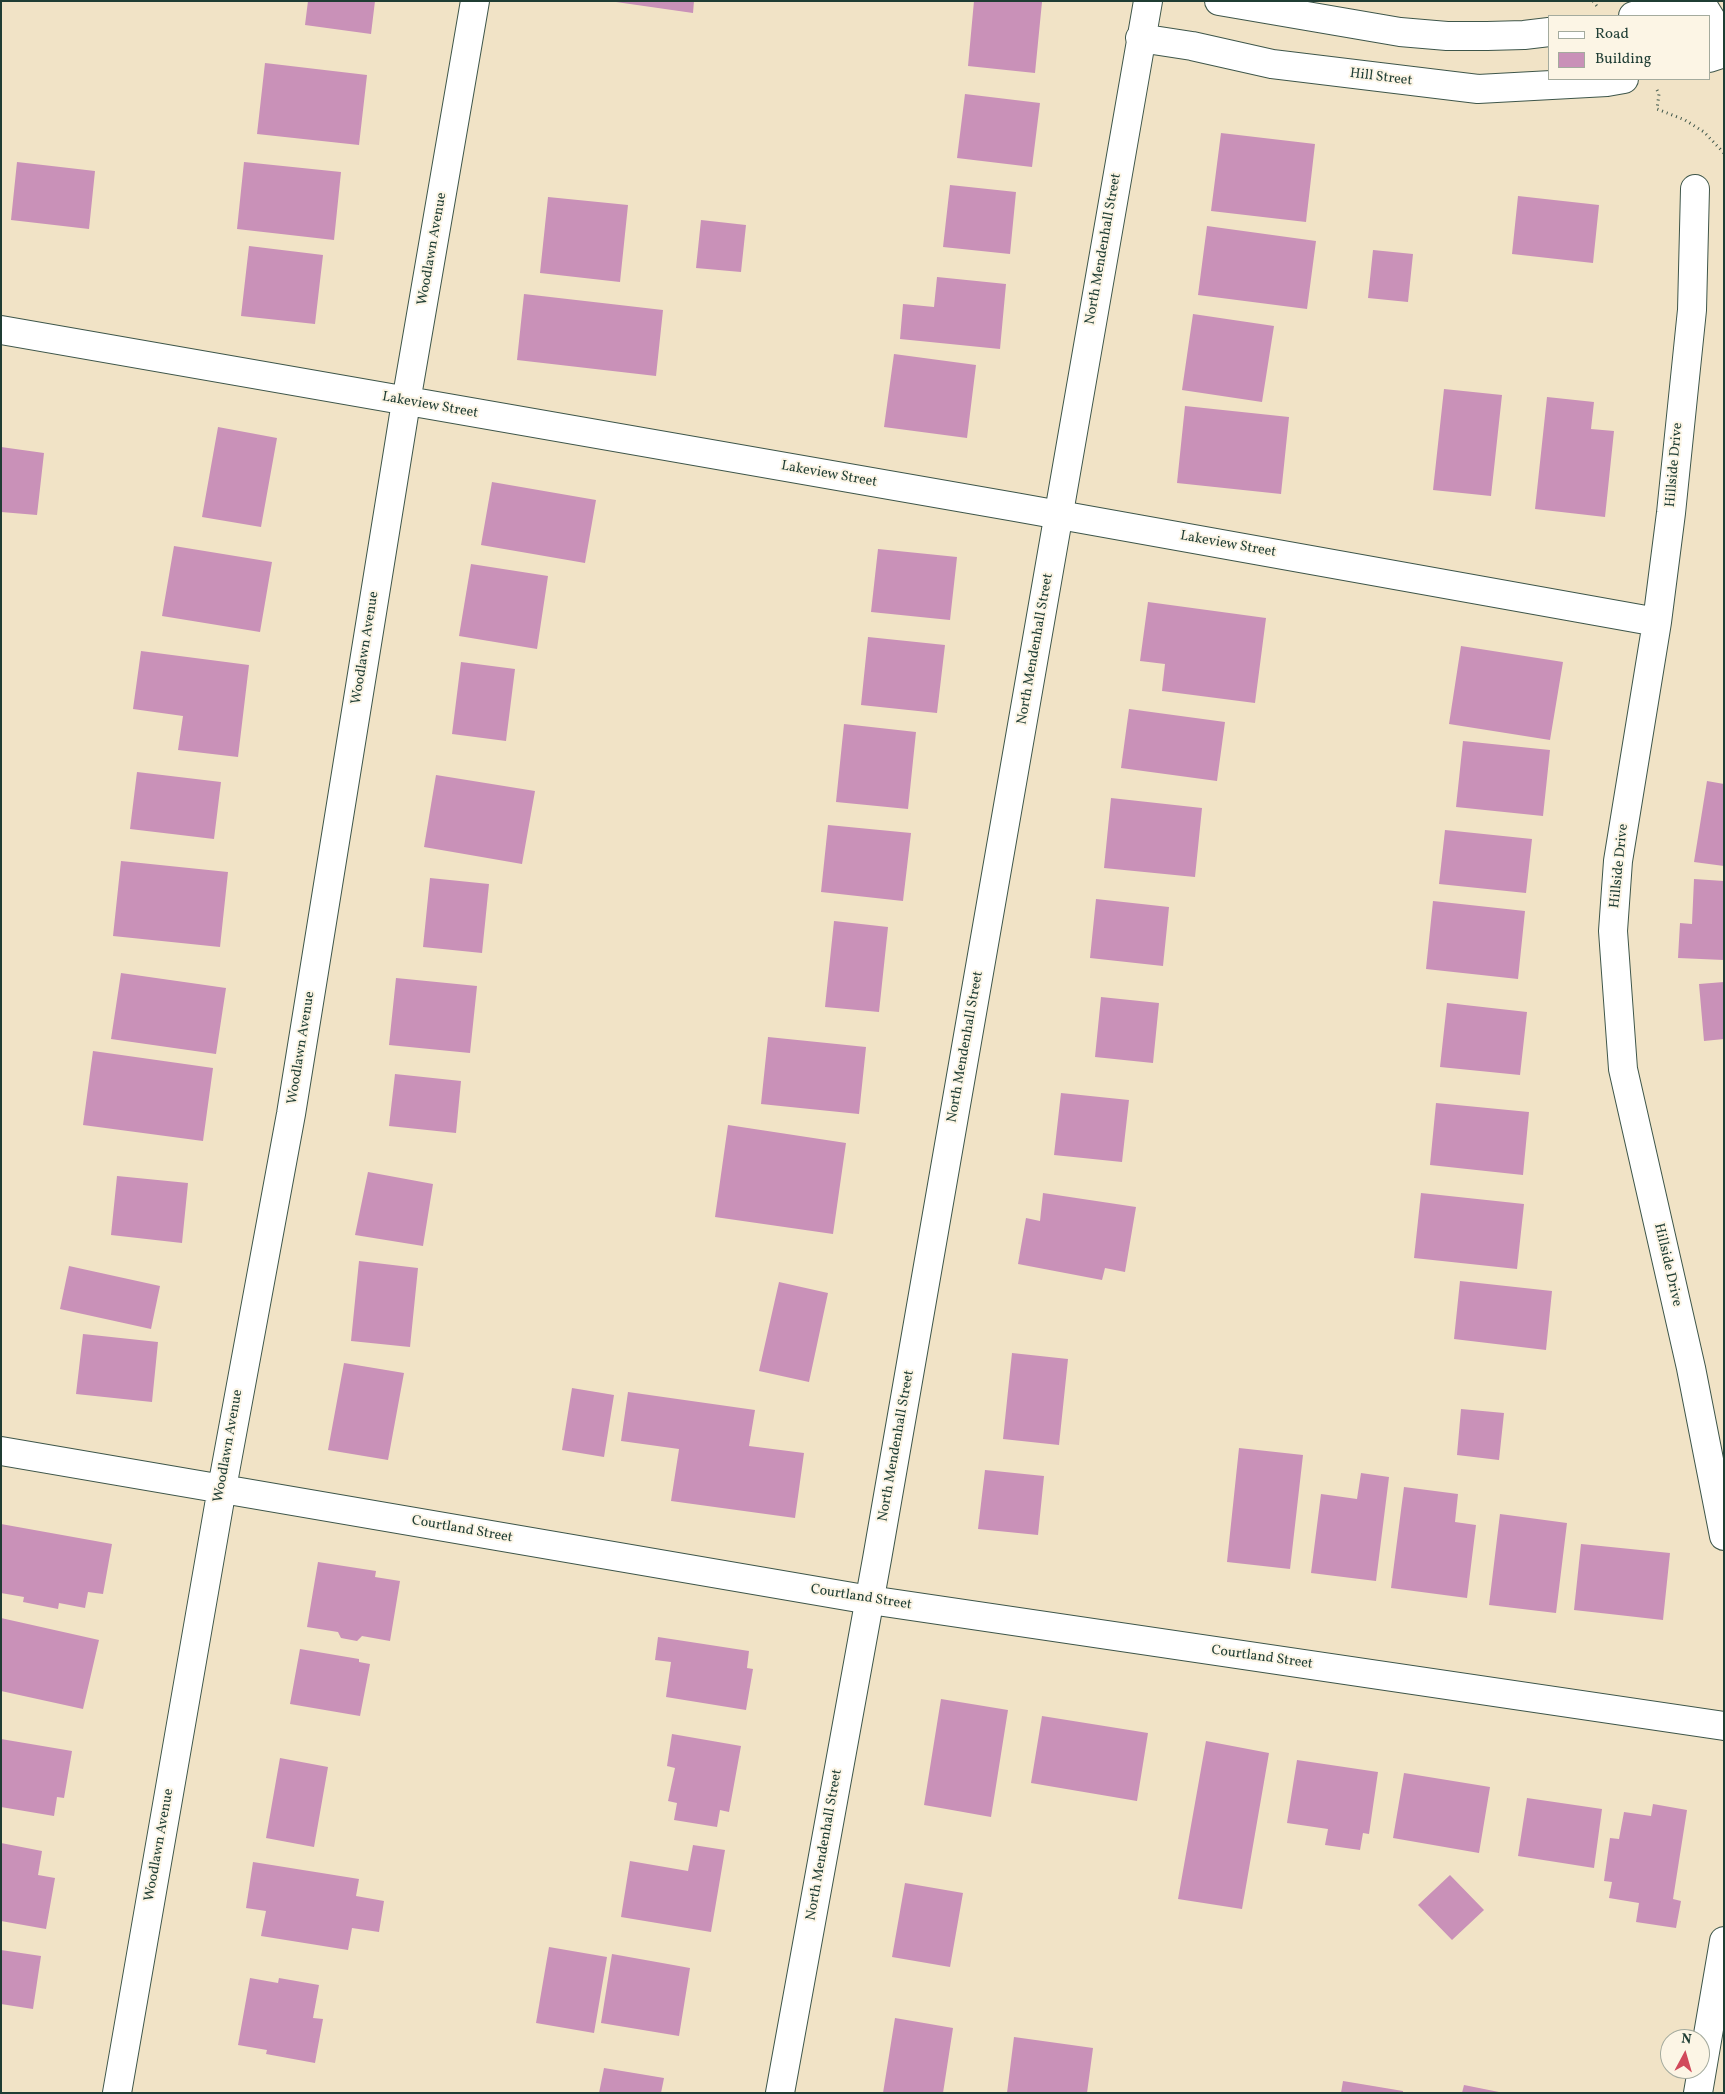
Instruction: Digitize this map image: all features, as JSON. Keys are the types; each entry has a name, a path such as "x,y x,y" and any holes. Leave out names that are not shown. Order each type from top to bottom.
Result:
{"street":[{"name":"Woodlawn Avenue","path":"117,2093 222,1488 291,1114 406,402 475,1"},
{"name":"North Mendenhall Street","path":"780,2093 870,1600 1140,38 1148,1"},
{"path":"1219,1 1400,32 1447,36 1524,35 1548,32"},
{"path":"1637,15 1692,1"},
{"path":"1700,1 1709,15"},
{"path":"1710,17 1724,40"},
{"name":"Hill Street","path":"1140,38 1192,46 1272,64 1478,89 1618,80"},
{"path":"1710,58 1724,53"},
{"name":"Hillside Drive","path":"1695,189 1692,310 1671,513 1657,622 1618,861 1613,931 1623,1069 1691,1368 1724,1536"},
{"name":"Lakeview Street","path":"1,330 1059,515 1657,622"},
{"name":"Courtland Street","path":"1,1451 870,1600 1724,1726"},
{"path":"1698,2093 1724,1941"}],"path":[{"path":"1659,94 1656,109 1685,120 1704,132 1724,154"}],"building":[{"path":"308,1 375,1 371,34 305,25"},
{"path":"609,1 694,1 693,13"},
{"path":"974,1 1042,2 1035,73 968,66"},
{"path":"265,63 367,75 359,145 257,134"},
{"path":"965,94 1040,103 1032,167 957,158"},
{"path":"1221,133 1315,144 1306,222 1211,211"},
{"path":"17,162 95,171 89,229 11,220"},
{"path":"244,162 341,172 334,240 237,229"},
{"path":"950,185 1016,192 1010,254 943,247"},
{"path":"1518,196 1599,205 1593,263 1512,254"},
{"path":"548,197 628,205 620,282 540,273"},
{"path":"701,220 746,225 741,272 696,268"},
{"path":"1207,226 1316,241 1307,309 1198,295"},
{"path":"249,246 323,255 315,324 241,316"},
{"path":"1373,250 1413,254 1408,302 1368,298"},
{"path":"937,277 1006,284 1000,349 900,339 903,304 934,307"},
{"path":"524,294 663,310 656,376 517,360"},
{"path":"1193,314 1274,326 1262,402 1182,390"},
{"path":"894,354 976,365 967,438 884,427"},
{"path":"1444,389 1502,395 1491,496 1433,490"},
{"path":"1547,397 1594,402 1591,429 1614,431 1605,517 1535,509"},
{"path":"1185,406 1289,417 1281,494 1177,483"},
{"path":"218,427 277,438 261,527 202,517"},
{"path":"1,447 44,453 37,515 1,512"},
{"path":"492,482 596,500 585,563 481,545"},
{"path":"174,546 272,562 260,632 162,616"},
{"path":"878,549 957,557 950,620 871,612"},
{"path":"471,564 548,576 537,649 459,636"},
{"path":"1148,602 1266,618 1255,703 1162,691 1165,664 1140,661"},
{"path":"868,637 945,645 937,713 861,705"},
{"path":"1461,646 1563,662 1550,740 1449,724"},
{"path":"141,651 249,665 238,757 178,750 183,716 133,709"},
{"path":"461,662 515,669 506,741 452,734"},
{"path":"1129,709 1225,722 1217,781 1121,768"},
{"path":"844,724 916,732 908,809 836,802"},
{"path":"1463,741 1550,750 1543,816 1456,807"},
{"path":"137,772 221,782 214,839 130,829"},
{"path":"436,775 535,791 522,864 424,847"},
{"path":"1707,781 1724,784 1724,866 1694,862"},
{"path":"1111,798 1202,808 1195,877 1104,868"},
{"path":"828,825 911,833 903,901 821,892"},
{"path":"1445,830 1532,839 1526,893 1439,884"},
{"path":"121,861 228,872 220,947 113,936"},
{"path":"430,878 489,884 482,953 423,947"},
{"path":"1694,879 1724,881 1724,960 1678,958 1680,923 1692,924"},
{"path":"1096,899 1169,907 1163,966 1090,958"},
{"path":"1433,901 1525,911 1518,979 1426,969"},
{"path":"834,921 888,927 879,1012 825,1007"},
{"path":"121,973 226,988 216,1054 111,1039"},
{"path":"396,978 477,986 470,1053 389,1045"},
{"path":"1724,982 1724,1039 1704,1041 1699,984"},
{"path":"1101,997 1159,1003 1153,1063 1095,1057"},
{"path":"1447,1003 1527,1012 1520,1075 1440,1067"},
{"path":"768,1037 866,1047 859,1114 761,1104"},
{"path":"93,1051 213,1068 203,1141 83,1125"},
{"path":"395,1074 461,1081 456,1133 389,1126"},
{"path":"1061,1093 1129,1100 1122,1162 1054,1155"},
{"path":"1436,1103 1529,1112 1523,1175 1430,1165"},
{"path":"728,1125 846,1143 833,1234 715,1217"},
{"path":"368,1172 433,1184 423,1246 355,1235"},
{"path":"117,1176 188,1183 182,1243 111,1235"},
{"path":"1043,1193 1136,1207 1125,1272 1105,1268 1102,1280 1018,1264 1026,1218 1040,1221"},
{"path":"1421,1193 1524,1204 1517,1269 1414,1258"},
{"path":"359,1261 418,1268 410,1347 351,1341"},
{"path":"69,1266 160,1286 151,1329 60,1309"},
{"path":"1460,1281 1552,1291 1546,1350 1454,1339"},
{"path":"779,1282 828,1293 809,1382 759,1371"},
{"path":"83,1334 158,1342 152,1402 76,1394"},
{"path":"1012,1353 1068,1359 1059,1445 1003,1439"},
{"path":"344,1363 404,1373 388,1460 328,1450"},
{"path":"572,1388 614,1395 604,1457 562,1450"},
{"path":"628,1392 755,1410 749,1446 804,1453 795,1518 671,1501 679,1449 621,1441"},
{"path":"1461,1409 1504,1413 1499,1460 1457,1455"},
{"path":"1239,1448 1303,1455 1290,1569 1227,1562"},
{"path":"985,1470 1044,1476 1038,1535 978,1529"},
{"path":"1361,1473 1389,1477 1376,1581 1311,1573 1321,1494 1357,1499"},
{"path":"1404,1487 1458,1494 1455,1522 1476,1525 1467,1598 1391,1588"},
{"path":"1500,1514 1567,1523 1556,1613 1489,1605"},
{"path":"1,1524 112,1544 103,1594 88,1592 85,1608 59,1603 58,1609 23,1602 24,1597 1,1593"},
{"path":"1581,1544 1670,1553 1663,1620 1574,1610"},
{"path":"318,1562 376,1571 375,1577 400,1581 390,1641 362,1636 357,1641 341,1638 338,1632 307,1627"},
{"path":"1,1618 99,1640 83,1709 1,1691"},
{"path":"658,1637 749,1651 747,1668 753,1669 746,1710 666,1697 671,1662 655,1660"},
{"path":"300,1649 359,1659 359,1662 370,1664 360,1716 290,1704"},
{"path":"941,1699 1008,1710 991,1817 924,1805"},
{"path":"1042,1716 1148,1733 1137,1801 1031,1783"},
{"path":"672,1734 741,1746 729,1812 720,1810 717,1827 674,1820 677,1803 668,1801 675,1768 667,1766"},
{"path":"1,1739 72,1751 64,1798 57,1797 54,1816 1,1807"},
{"path":"1206,1741 1269,1753 1242,1909 1178,1899"},
{"path":"280,1758 328,1767 314,1847 266,1838"},
{"path":"1297,1760 1378,1772 1369,1834 1363,1833 1360,1850 1325,1845 1328,1829 1287,1823"},
{"path":"1404,1773 1490,1787 1479,1853 1393,1838"},
{"path":"1527,1798 1602,1809 1594,1868 1518,1856"},
{"path":"1653,1804 1687,1810 1673,1899 1681,1901 1676,1928 1636,1922 1639,1903 1609,1898 1612,1882 1604,1881 1610,1838 1619,1839 1624,1812 1651,1816"},
{"path":"1,1843 42,1851 38,1875 55,1878 46,1929 1,1921"},
{"path":"693,1845 725,1850 711,1932 621,1917 630,1861 688,1871"},
{"path":"253,1862 359,1879 356,1896 384,1901 379,1932 352,1928 348,1950 261,1936 266,1911 246,1908"},
{"path":"1450,1875 1484,1910 1452,1940 1418,1905"},
{"path":"905,1883 963,1893 950,1967 892,1957"},
{"path":"549,1947 607,1957 594,2033 536,2023"},
{"path":"1,1950 41,1956 33,2009 1,2004"},
{"path":"612,1954 690,1968 679,2036 601,2023"},
{"path":"250,1978 278,1983 279,1978 319,1985 313,2018 323,2019 315,2063 266,2054 267,2050 238,2045"},
{"path":"895,2018 953,2028 943,2093 883,2093"},
{"path":"1014,2037 1093,2048 1087,2093 1007,2093"},
{"path":"604,2068 664,2078 661,2093 599,2093"},
{"path":"1343,2081 1403,2091 1403,2093 1341,2093"},
{"path":"1464,2085 1499,2092 1499,2093 1462,2093"}]}
